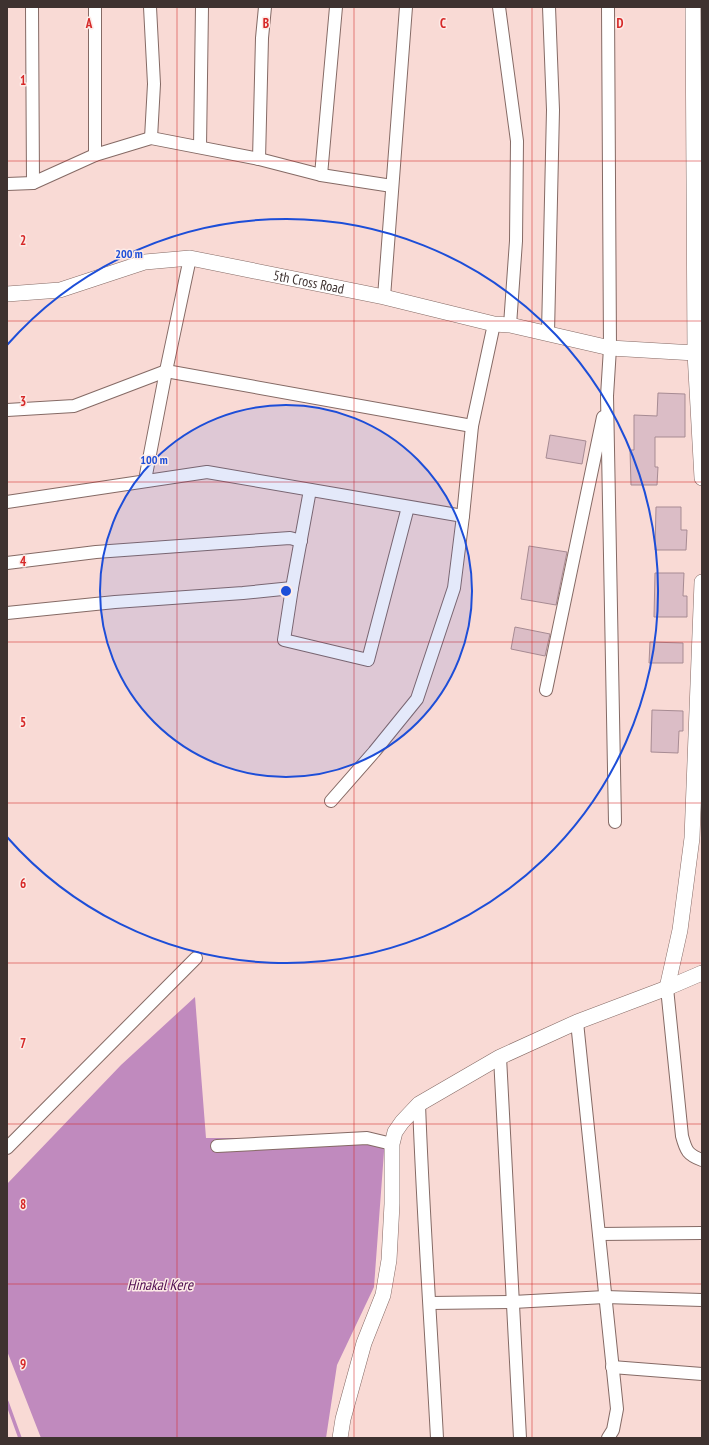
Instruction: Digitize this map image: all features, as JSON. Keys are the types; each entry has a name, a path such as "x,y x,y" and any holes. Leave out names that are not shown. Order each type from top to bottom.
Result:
{"street":[{"path":"32,7 34,183"},
{"path":"94,7 95,155"},
{"path":"150,7 154,84 151,138"},
{"path":"200,146 202,7"},
{"path":"259,159 262,38 265,7"},
{"path":"320,175 336,7"},
{"path":"384,297 406,7"},
{"path":"499,7 516,141 516,241 510,325"},
{"path":"548,333 554,110 549,7"},
{"path":"608,7 610,348 608,396 616,822"},
{"path":"693,7 695,353 702,478"},
{"path":"7,184 34,183 95,155 151,138 200,146 259,159 320,175 392,186"},
{"path":"145,480 190,258"},
{"name":"5th Cross Road","path":"7,294 60,290 145,262 190,258 384,297 494,324 510,325 610,348 695,353"},
{"path":"331,801 374,752 417,699 454,588 472,426 494,324"},
{"path":"7,410 74,406 166,372 472,426"},
{"path":"546,690 608,396"},
{"path":"7,502 145,480 207,472 463,516"},
{"path":"310,490 284,640 368,660 408,507"},
{"path":"7,563 96,552 290,538 301,541"},
{"path":"702,582 697,839 680,930 667,988 682,1136 685,1149 692,1157 702,1160"},
{"path":"7,613 115,602 292,588"},
{"path":"7,1148 196,958"},
{"path":"340,1438 343,1419 362,1350 383,1295 389,1260 392,1204 392,1144 395,1132 402,1122 419,1104 500,1057 577,1022 702,973"},
{"path":"577,1022 617,1409 613,1430 608,1438"},
{"path":"500,1057 520,1438"},
{"path":"419,1104 422,1200 430,1304 437,1438"},
{"path":"217,1146 367,1138 392,1144"},
{"path":"599,1234 702,1233"},
{"path":"430,1304 513,1302 605,1297 702,1300"},
{"path":"612,1367 702,1374"}],"water":[{"name":"Hinakal Kere","path":"195,997 206,1138 385,1138 374,1287 337,1365 326,1438 41,1438 7,1351 7,1184 121,1065"}],"building":[{"path":"658,393 685,394 685,437 655,437 655,467 658,467 657,485 631,485 630,450 634,450 634,415 657,416"},
{"path":"550,435 586,441 582,464 546,458"},
{"path":"656,507 681,507 681,530 687,530 686,550 655,550"},
{"path":"529,546 567,552 556,605 521,599"},
{"path":"655,573 684,573 683,596 687,596 687,617 654,617"},
{"path":"515,627 550,634 545,656 511,649"},
{"path":"650,642 683,643 683,663 649,663"},
{"path":"652,710 683,711 683,731 679,731 678,753 651,752"}],"waterway":[{"path":"7,1402 20,1438"}]}
